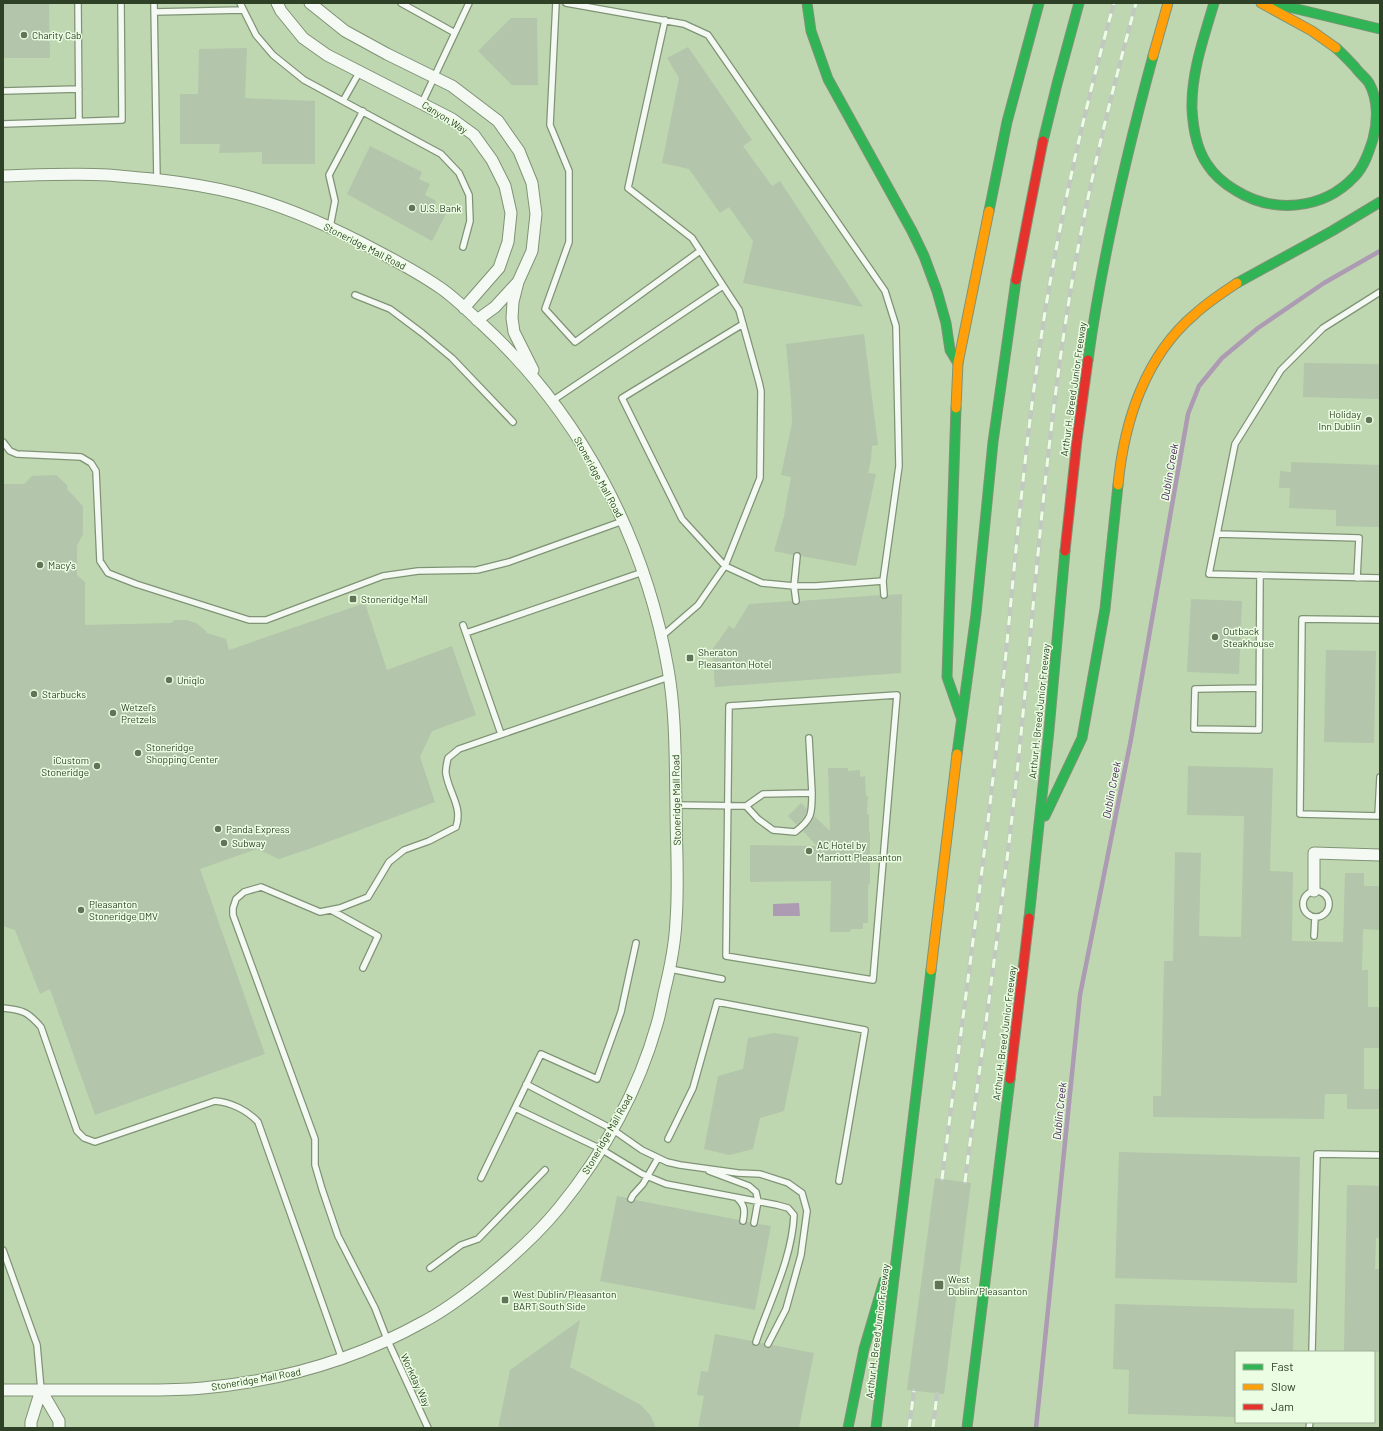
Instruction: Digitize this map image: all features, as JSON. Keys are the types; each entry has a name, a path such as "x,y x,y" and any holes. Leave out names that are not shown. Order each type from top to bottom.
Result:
{"main road":[{"path":"807,3 810,31 828,79 912,231 924,256 937,291 946,323 950,350 958,363"},
{"path":"962,717 947,677 952,497 958,363 1007,122 1038,3"},
{"name":"Arthur H. Breed Junior Freeway","path":"876,1428 962,717 970,676 998,405 1019,263 1037,173 1057,84 1079,3"},
{"name":"Arthur H. Breed Junior Freeway","path":"967,1428 1038,831 1082,396 1096,306 1113,216 1134,123 1168,3"},
{"path":"1214,3 1197,65 1192,100 1193,126 1200,151 1211,171 1227,186 1244,197 1266,204 1289,206 1313,202 1336,192 1354,177 1367,156 1375,132 1376,106 1368,83 1341,52 1320,37 1261,3"},
{"path":"1272,3 1380,29"},
{"path":"1038,831 1082,738 1105,609 1120,464 1128,429 1138,397 1153,365 1171,339 1194,314 1219,295 1242,280 1332,231 1380,202"},
{"path":"848,1428 864,1349 902,1217"}],"street":[{"name":"Canyon Way","path":"277,3 303,38 327,55 452,119 474,135 492,160 505,186 511,213 508,242 499,268 464,308"},
{"path":"310,3 345,31 452,86 498,121 519,151 532,183 536,214 532,251 518,282 513,302 512,318 514,332 538,382"},
{"name":"Stoneridge Mall Road","path":"3,176 102,174 206,187 252,198 294,212 330,227 410,269 443,289 497,338 538,382 586,451 623,521 643,572 661,637 669,677 674,722 677,881 676,921 670,969 659,1020 641,1072 612,1129 601,1149 556,1213 522,1248 457,1301 423,1322 342,1359 309,1370 271,1378 209,1387 165,1390 3,1390"},
{"path":"477,320 494,307 518,282"},
{"path":"1314,891 1314,853 1380,855"},
{"path":"31,1428 31,1422 42,1390"},
{"path":"42,1390 59,1421 60,1428"}],"lane":[{"path":"78,3 79,121"},
{"path":"3,124 122,120 121,3"},
{"path":"154,3 157,180"},
{"path":"240,3 256,35 274,55 304,80 441,154 459,172 470,195 470,220 463,247"},
{"path":"401,3 455,33"},
{"path":"422,103 469,3"},
{"path":"556,3 550,125 569,172 569,242 545,309 575,342 700,251"},
{"path":"566,3 588,5 684,24 708,35 884,291 896,326 899,466 883,581 884,595"},
{"path":"154,12 243,10"},
{"path":"661,637 698,605 725,566 760,478 761,391 739,310 692,238 628,188 665,20"},
{"path":"343,101 360,71"},
{"path":"3,91 79,89"},
{"path":"330,227 335,201 329,175 363,111"},
{"path":"552,402 723,286"},
{"path":"1380,292 1323,328 1281,370 1235,444 1209,574 1380,578"},
{"path":"355,296 390,309 422,333 452,358 513,422"},
{"path":"743,324 622,398 682,519 725,566 762,583 794,586 816,586 883,581"},
{"path":"3,442 10,451 17,454 82,457 91,463 96,471 100,561 108,573 136,584 249,620 266,620 383,576 418,571 477,570 509,562 623,521"},
{"path":"1217,534 1359,538 1357,578"},
{"path":"796,601 794,586 797,556"},
{"path":"466,633 643,572"},
{"path":"1259,688 1195,689 1194,729 1259,730 1260,575"},
{"path":"1380,620 1302,619 1300,814 1378,816 1380,777"},
{"path":"463,625 501,734"},
{"path":"331,910 368,897 389,862 404,850 429,841 456,827 459,818 455,799 446,773 448,758 459,749 669,677"},
{"path":"897,695 873,980 726,956 728,806 729,706 897,695"},
{"path":"746,806 758,819 773,830 795,832 806,823 812,810 809,738"},
{"path":"676,805 746,806 763,794 812,793"},
{"name":"Workday Way","path":"331,910 320,912 261,887 244,892 236,899 233,908 233,915 315,1139 315,1165 338,1236 374,1308 428,1428"},
{"path":"1314,891 1322,892 1328,898 1329,903 1326,911 1315,917 1307,914 1303,906 1306,894 1314,891"},
{"path":"331,910 378,936 363,968"},
{"path":"1314,936 1315,917"},
{"path":"481,1178 541,1054 597,1079 621,1012 636,942"},
{"path":"670,969 722,979"},
{"path":"668,1139 693,1088 717,1002 865,1030 839,1181"},
{"path":"3,1008 17,1009 30,1015 41,1027 77,1130 84,1138 95,1142 215,1101 223,1102 253,1116 258,1122 342,1359"},
{"path":"526,1084 612,1129 642,1150 658,1158 680,1165 760,1174 788,1183 802,1193 807,1211 801,1255 786,1309 768,1344"},
{"path":"514,1108 601,1149 647,1176 666,1184 788,1208 794,1215 793,1230 788,1255 756,1342"},
{"path":"1312,1351 1317,1154 1380,1155"},
{"path":"631,1199 633,1194 643,1184 658,1158"},
{"path":"696,1167 749,1186 756,1192 758,1201 754,1223"},
{"path":"430,1268 461,1245 478,1239 545,1170"},
{"path":"737,1198 743,1203 745,1213 743,1221"},
{"path":"3,1250 37,1345 42,1390"}],"shaded area":[{"path":"799,903 800,916 773,916 773,904"}],"building":[{"path":"3,3 49,3 50,58 3,58"},
{"path":"511,18 537,18 538,85 512,85 478,51"},
{"path":"688,47 752,140 743,146 772,186 780,181 863,307 743,283 753,241 729,207 720,213 689,169 662,163 679,78 667,58"},
{"path":"247,48 245,98 315,101 315,164 262,164 262,152 219,153 220,144 180,144 180,94 198,94 199,49"},
{"path":"370,146 422,172 419,179 430,184 425,195 436,201 433,208 446,214 432,241 347,194"},
{"path":"864,334 878,445 872,446 868,473 876,474 856,566 801,556 798,552 795,552 793,555 774,551 784,516 791,477 781,475 792,423 786,344"},
{"path":"1304,363 1380,364 1380,399 1303,397"},
{"path":"1291,462 1380,465 1380,527 1336,526 1336,510 1289,508 1290,488 1279,488 1280,471 1291,472"},
{"path":"56,475 67,485 67,489 83,506 83,534 77,546 77,575 85,582 85,625 171,623 175,620 187,620 196,623 207,633 226,639 229,650 365,603 387,670 452,646 476,715 432,731 420,757 435,802 279,859 257,849 200,869 265,1054 95,1115 50,989 40,994 15,930 3,926 3,484 24,484 32,476"},
{"path":"902,594 901,673 715,687 712,650 729,626 734,629 749,604 792,601 793,604 796,605 799,604 800,601 880,595 881,598 884,599 887,598 888,595"},
{"name":"Outback Steakhouse","path":"1191,599 1242,601 1239,674 1187,672"},
{"path":"1326,650 1376,651 1374,743 1324,742"},
{"path":"1188,766 1273,768 1270,871 1293,872 1292,941 1343,942 1345,873 1364,873 1364,886 1380,886 1380,930 1363,929 1362,970 1368,970 1368,1007 1380,1007 1380,1048 1364,1048 1364,1089 1380,1089 1380,1109 1347,1109 1347,1094 1325,1094 1324,1119 1153,1117 1153,1096 1161,1096 1164,961 1173,961 1175,852 1201,853 1199,936 1241,937 1244,816 1187,815"},
{"name":"AC Hotel by Marriott Pleasanton","path":"828,768 848,768 848,771 860,770 860,777 865,776 866,796 868,796 867,814 869,814 870,832 870,884 868,885 868,923 863,923 863,929 851,929 850,932 830,932 831,881 750,882 750,845 817,846 803,831 814,816 830,831"},
{"path":"801,803 807,810 804,817 797,825 788,816"},
{"path":"774,1033 799,1037 784,1111 760,1118 753,1149 729,1155 704,1149 718,1076 743,1069 748,1038"},
{"path":"1119,1152 1300,1157 1297,1283 1115,1278"},
{"path":"935,1178 971,1183 944,1394 907,1390"},
{"path":"1347,1185 1380,1186 1380,1238 1376,1238 1375,1269 1380,1269 1380,1352 1344,1351"},
{"path":"617,1196 627,1198 628,1202 631,1203 635,1200 739,1220 739,1223 742,1225 750,1222 750,1225 753,1227 756,1227 758,1224 771,1226 755,1310 600,1281"},
{"path":"1115,1304 1294,1309 1293,1351 1235,1351 1235,1417 1128,1414 1129,1370 1113,1369"},
{"path":"580,1320 570,1367 641,1405 651,1416 656,1428 498,1428 510,1370"},
{"path":"715,1334 752,1341 755,1346 760,1343 764,1343 765,1347 768,1348 772,1345 814,1353 799,1428 698,1428 704,1396 697,1395 701,1371 708,1372"}],"waterway":[{"name":"Dublin Creek","path":"1036,1428 1080,995 1131,739 1188,414 1199,386 1222,358 1258,328 1324,283 1380,251"}],"railway":[{"path":"942,1179 990,806 1030,417 1046,306 1068,192 1085,116 1114,3"},
{"path":"965,1182 1013,808 1040,533 1059,368 1073,274 1088,196 1106,118 1136,3"},
{"path":"909,1428 914,1391"},
{"path":"933,1428 937,1394"}],"traffic: fast":[{"path":"807,3 811,31 828,79 912,231 924,256 937,291 946,323 950,350 958,363"},
{"path":"989,211 1007,122 1039,3"},
{"path":"1043,141 1079,3"},
{"path":"1214,3 1202,42 1196,69 1192,96 1194,131 1203,158 1213,172 1227,185 1250,198 1265,203 1281,205 1297,205 1313,202 1342,188 1358,173 1370,149 1375,132 1376,103 1369,83 1336,48"},
{"path":"1272,3 1380,29"},
{"path":"1088,360 1100,283 1116,207 1133,131 1153,56"},
{"path":"1237,283 1332,231 1380,202"},
{"path":"957,754 976,614 993,442 1016,280"},
{"path":"956,408 947,677 961,717"},
{"path":"1045,816 1082,738 1105,609 1118,485"},
{"path":"1029,918 1049,730 1065,551"},
{"path":"876,1428 931,970"},
{"path":"967,1428 1010,1079"},
{"path":"848,1428 864,1349 884,1281"}],"traffic: slow":[{"path":"1153,56 1168,3"},
{"path":"1261,3 1312,31 1336,48"},
{"path":"956,408 958,363 989,211"},
{"path":"1118,485 1121,461 1132,414 1150,370 1178,331 1195,314 1237,283"},
{"path":"931,970 957,754"}],"traffic: jam":[{"path":"1016,280 1043,141"},
{"path":"1065,551 1077,440 1088,360"},
{"path":"1010,1079 1029,918"}],"place":[{"name":"Charity Cab","path":"24,35"},
{"name":"U.S. Bank","path":"412,208"},
{"name":"Holiday Inn Dublin","path":"1369,420"},
{"name":"Macy's","path":"40,565"},
{"name":"Stoneridge Mall","path":"353,599"},
{"name":"Outback Steakhouse","path":"1215,637"},
{"name":"Sheraton Pleasanton Hotel","path":"690,658"},
{"name":"Uniqlo","path":"169,680"},
{"name":"Starbucks","path":"34,694"},
{"name":"Wetzel's Pretzels","path":"113,713"},
{"name":"Stoneridge Shopping Center","path":"138,753"},
{"name":"iCustom Stoneridge","path":"97,766"},
{"name":"Panda Express","path":"218,829"},
{"name":"Subway","path":"224,843"},
{"name":"AC Hotel by Marriott Pleasanton","path":"809,851"},
{"name":"Pleasanton Stoneridge DMV","path":"81,910"},
{"name":"West Dublin/Pleasanton","path":"939,1285"},
{"name":"West Dublin/Pleasanton BART South Side","path":"505,1300"}]}
